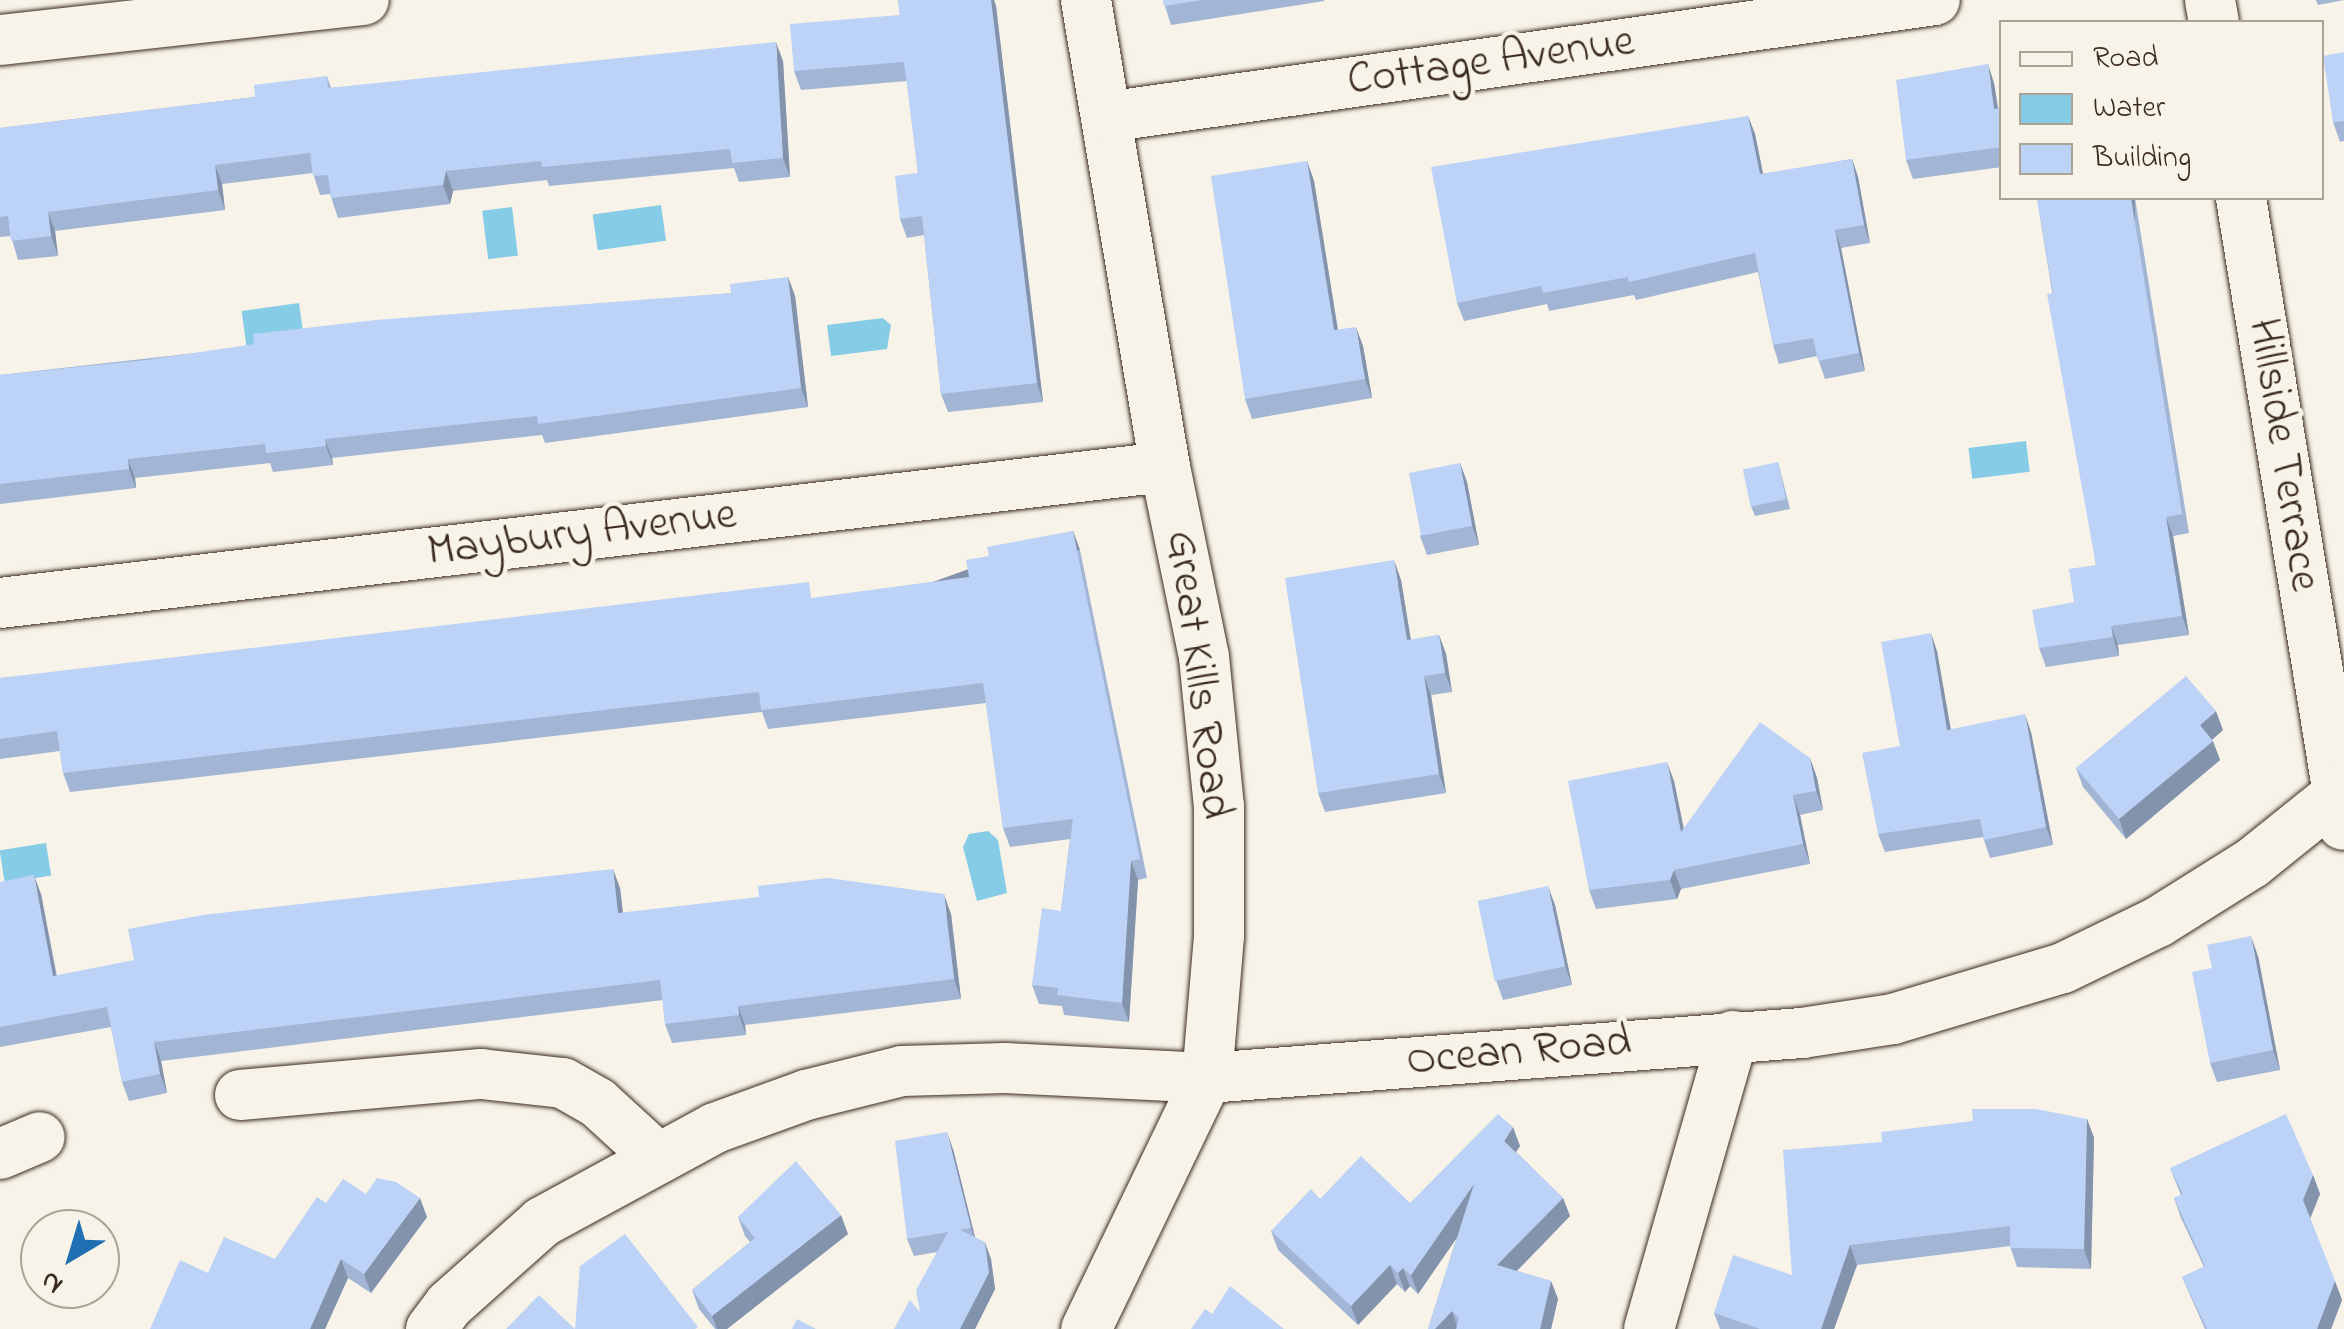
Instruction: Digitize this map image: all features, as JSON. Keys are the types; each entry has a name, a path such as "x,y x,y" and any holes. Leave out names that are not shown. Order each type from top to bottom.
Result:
{"street":[{"path":"0,40 364,0"},
{"name":"Great Kills Road","path":"1086,0 1165,466 1204,657 1219,806 1219,936 1207,1078 1086,1329"},
{"name":"Cottage Avenue","path":"1106,117 1935,0"},
{"name":"Hillside Terrace","path":"2241,200 2342,804"},
{"name":"Maybury Avenue","path":"0,602 1165,466"},
{"name":"Ocean Road","path":"432,1329 448,1305 542,1222 657,1157 806,1095 902,1071 1005,1068 1207,1078 1733,1036 1893,1019 2063,968 2158,922 2342,804"},
{"path":"1650,1329 1733,1036"},
{"path":"240,1095 481,1074 563,1082 598,1103 657,1157"}],"water":[{"path":"661,205 666,241 598,250 593,215"},
{"path":"512,207 518,256 488,259 482,211"},
{"path":"299,303 304,338 246,346 242,311"},
{"path":"883,318 891,325 887,349 831,356 827,325"},
{"path":"2026,441 2030,472 1972,479 1968,448"},
{"path":"988,831 998,840 1007,893 977,901 963,847 969,834"},
{"path":"46,843 51,876 5,883 0,850"}],"building":[{"path":"898,0 991,0 1037,383 941,394 922,216 900,219 895,176 918,173 904,62 794,71 790,24 900,15"},
{"path":"1163,0 1203,0 1164,6"},
{"path":"776,42 783,158 732,163 730,149 542,167 541,161 446,171 443,185 331,198 328,175 313,176 310,153 215,165 218,190 48,212 51,236 11,241 8,216 0,217 0,128 255,97 254,85 327,76 328,88"},
{"path":"2344,52 2344,121 2333,122 2324,56"},
{"path":"1988,64 1994,109 1999,108 1999,147 1906,160 1896,80"},
{"path":"1748,116 1760,174 1852,159 1864,225 1835,230 1859,353 1818,361 1813,338 1773,345 1755,253 1629,282 1628,277 1543,293 1541,286 1457,303 1431,167"},
{"path":"1307,161 1334,330 1356,327 1365,379 1245,399 1211,176"},
{"path":"2037,200 2131,200 2182,514 2166,517 2182,616 2111,626 2113,637 2039,648 2032,610 2074,602 2069,569 2096,565 2047,294 2053,293"},
{"path":"788,277 801,388 538,424 537,416 325,439 326,446 266,453 265,444 128,459 129,469 0,484 0,375 254,344 253,334 376,320 731,293 730,284"},
{"path":"1778,462 1786,499 1751,507 1743,469"},
{"path":"1460,463 1472,526 1421,536 1409,473"},
{"path":"1073,531 1140,859 1131,861 1122,1003 1057,995 1058,988 1032,985 1042,908 1061,911 1073,819 1003,828 983,683 761,710 759,692 63,773 57,731 0,739 0,678 809,582 811,598 969,577 966,560 989,556 987,547"},
{"path":"1394,560 1407,640 1439,635 1445,673 1424,676 1439,774 1318,793 1285,578"},
{"path":"1931,633 1947,730 2025,714 2046,827 1984,840 1980,819 1878,834 1862,753 1900,746 1881,642"},
{"path":"2186,676 2216,711 2200,725 2213,741 2119,819 2076,768"},
{"path":"1760,722 1810,758 1816,791 1793,795 1803,844 1674,870 1670,880 1589,890 1568,781 1667,762 1681,832"},
{"path":"613,869 618,913 759,897 758,886 828,878 944,894 954,979 738,1006 739,1015 665,1024 660,980 154,1042 160,1074 122,1082 107,1007 0,1027 0,882 34,875 53,976 134,960 128,929 203,915"},
{"path":"1548,886 1565,966 1495,981 1478,901"},
{"path":"2251,936 2273,1050 2210,1063 2192,972 2212,968 2207,945"},
{"path":"1972,1109 2036,1109 2087,1119 2084,1249 2010,1248 2010,1226 1850,1245 1821,1329 1760,1329 1714,1313 1733,1255 1792,1275 1783,1150 1882,1142 1881,1132 1973,1121"},
{"path":"1498,1114 1513,1127 1504,1141 1563,1198 1497,1265 1551,1281 1540,1329 1456,1329 1459,1318 1452,1311 1435,1329 1428,1329 1474,1184 1411,1275 1403,1268 1398,1273 1390,1265 1351,1306 1271,1231 1311,1189 1320,1199 1361,1156 1410,1203"},
{"path":"2286,1114 2313,1175 2303,1200 2335,1281 2317,1329 2207,1329 2182,1277 2205,1266 2174,1198 2183,1194 2170,1168"},
{"path":"947,1132 971,1228 960,1230 985,1242 989,1273 960,1329 894,1329 910,1300 920,1312 916,1290 948,1232 907,1239 895,1141"},
{"path":"796,1161 841,1215 712,1316 692,1290 755,1238 738,1217"},
{"path":"377,1178 396,1182 420,1198 364,1274 341,1259 310,1329 150,1329 180,1260 208,1273 224,1237 275,1259 317,1197 326,1203 343,1179 366,1194"},
{"path":"625,1234 698,1327 695,1329 575,1329 580,1266"},
{"path":"1230,1286 1284,1329 1191,1329 1205,1309 1212,1314"},
{"path":"539,1295 575,1329 506,1329"},
{"path":"797,1319 816,1329 792,1329"}]}
